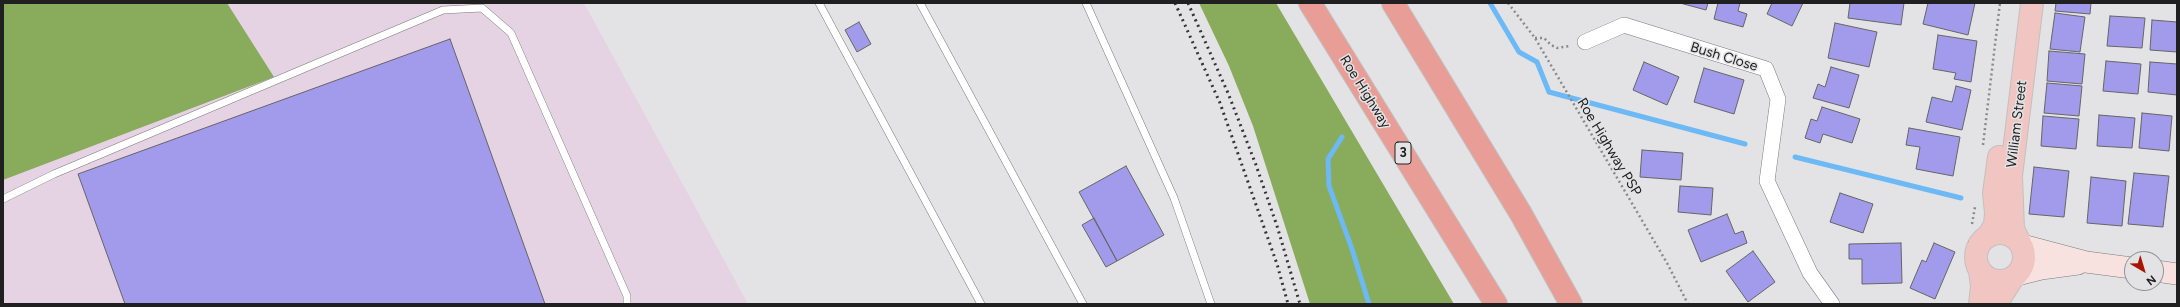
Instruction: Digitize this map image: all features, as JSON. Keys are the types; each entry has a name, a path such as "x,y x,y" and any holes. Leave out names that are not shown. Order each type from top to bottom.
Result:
{"highway":[{"name":"Roe Highway","path":"1310,3 1496,304"},
{"path":"1393,3 1521,214 1571,304"}],"main road":[{"name":"William Street","path":"1989,235 1995,225 1996,213 1994,193 2017,3"},
{"name":"William Street","path":"2021,244 2013,229 2010,176 2032,3"},
{"path":"1980,304 1982,286 1976,255 1978,248 1989,235 2004,233 2012,236 2021,244 2025,261 1996,304"},
{"path":"1980,271 1992,281 1999,282 2014,277"}],"street":[{"name":"Bush Close","path":"1585,42 1624,25 1766,70 1778,100 1767,181 1810,273 1832,304"},
{"path":"2021,244 2086,262 2124,267"},
{"path":"2014,277 2041,269 2086,262"},
{"path":"2164,273 2177,274"}],"lane":[{"path":"819,3 981,304"},
{"path":"920,3 1083,304"},
{"path":"1086,3 1174,198 1211,304"},
{"path":"3,199 54,174 443,10 482,8 511,32 627,296 627,304"}],"path":[{"name":"Roe Highway PSP","path":"1508,3 1535,38 1666,263 1688,304"},
{"path":"1535,38 1544,38 1551,45 1557,48 1585,42"}],"shaded area":[{"path":"3,3 584,3 748,304 3,304"}],"green space":[{"path":"3,3 227,3 274,77 3,180"},
{"path":"1199,3 1276,3 1454,304 1310,304 1253,126 1229,66"}],"building":[{"path":"1680,3 1708,3 1706,10"},
{"path":"1718,3 1740,3 1738,11 1747,14 1743,27 1714,19"},
{"path":"1772,3 1803,3 1792,26 1767,14"},
{"path":"1850,3 1904,3 1901,25 1848,18"},
{"path":"1928,3 1975,3 1968,35 1923,24"},
{"path":"2056,3 2091,3 2090,14 2055,11"},
{"path":"2055,13 2085,17 2080,52 2050,49"},
{"path":"2110,16 2145,18 2142,48 2107,46"},
{"path":"2152,20 2177,22 2177,52 2150,50"},
{"path":"859,22 871,44 857,52 845,30"},
{"path":"1835,23 1877,32 1869,67 1828,58"},
{"path":"1938,35 1977,41 1971,82 1954,79 1956,73 1933,69"},
{"path":"450,39 545,304 125,304 78,174"},
{"path":"2049,51 2085,54 2082,84 2047,81"},
{"path":"2106,61 2141,64 2138,94 2103,91"},
{"path":"1644,62 1679,77 1667,105 1633,90"},
{"path":"2150,62 2177,64 2177,95 2148,92"},
{"path":"1831,67 1859,75 1849,108 1813,98 1818,84 1825,87"},
{"path":"1704,68 1744,80 1734,114 1694,102"},
{"path":"2047,83 2082,86 2079,116 2044,113"},
{"path":"1956,86 1971,90 1962,130 1926,122 1932,97 1952,102"},
{"path":"1822,107 1860,119 1852,143 1823,134 1820,143 1805,138 1811,119 1817,121"},
{"path":"2142,113 2172,116 2169,151 2139,148"},
{"path":"2099,115 2135,118 2132,148 2097,146"},
{"path":"2043,116 2079,119 2076,149 2041,146"},
{"path":"1909,128 1960,137 1953,176 1916,169 1920,147 1906,145"},
{"path":"1642,150 1683,153 1681,180 1640,177"},
{"path":"1126,166 1164,235 1117,261 1079,192"},
{"path":"2034,167 2069,171 2064,217 2029,214"},
{"path":"2134,173 2169,176 2163,227 2128,224"},
{"path":"2091,177 2126,181 2122,226 2087,223"},
{"path":"1680,186 1713,188 1711,215 1678,212"},
{"path":"1840,193 1873,204 1863,233 1830,222"},
{"path":"1727,214 1735,234 1743,231 1747,243 1701,262 1688,230"},
{"path":"1094,218 1117,261 1106,267 1082,225"},
{"path":"1901,243 1902,283 1862,284 1862,259 1849,259 1849,244"},
{"path":"1934,243 1955,252 1935,299 1910,288 1922,260 1926,262"},
{"path":"1753,251 1775,282 1748,302 1726,271"}],"waterway":[{"path":"1490,3 1519,52 1537,62 1549,92 1745,144"},
{"path":"1342,137 1328,159 1329,186 1352,249 1369,304"},
{"path":"1795,157 1961,198"}],"railway":[{"path":"1175,3 1220,103 1277,264 1288,304"},
{"path":"1188,3 1228,93 1256,165 1277,226 1300,304"}]}
